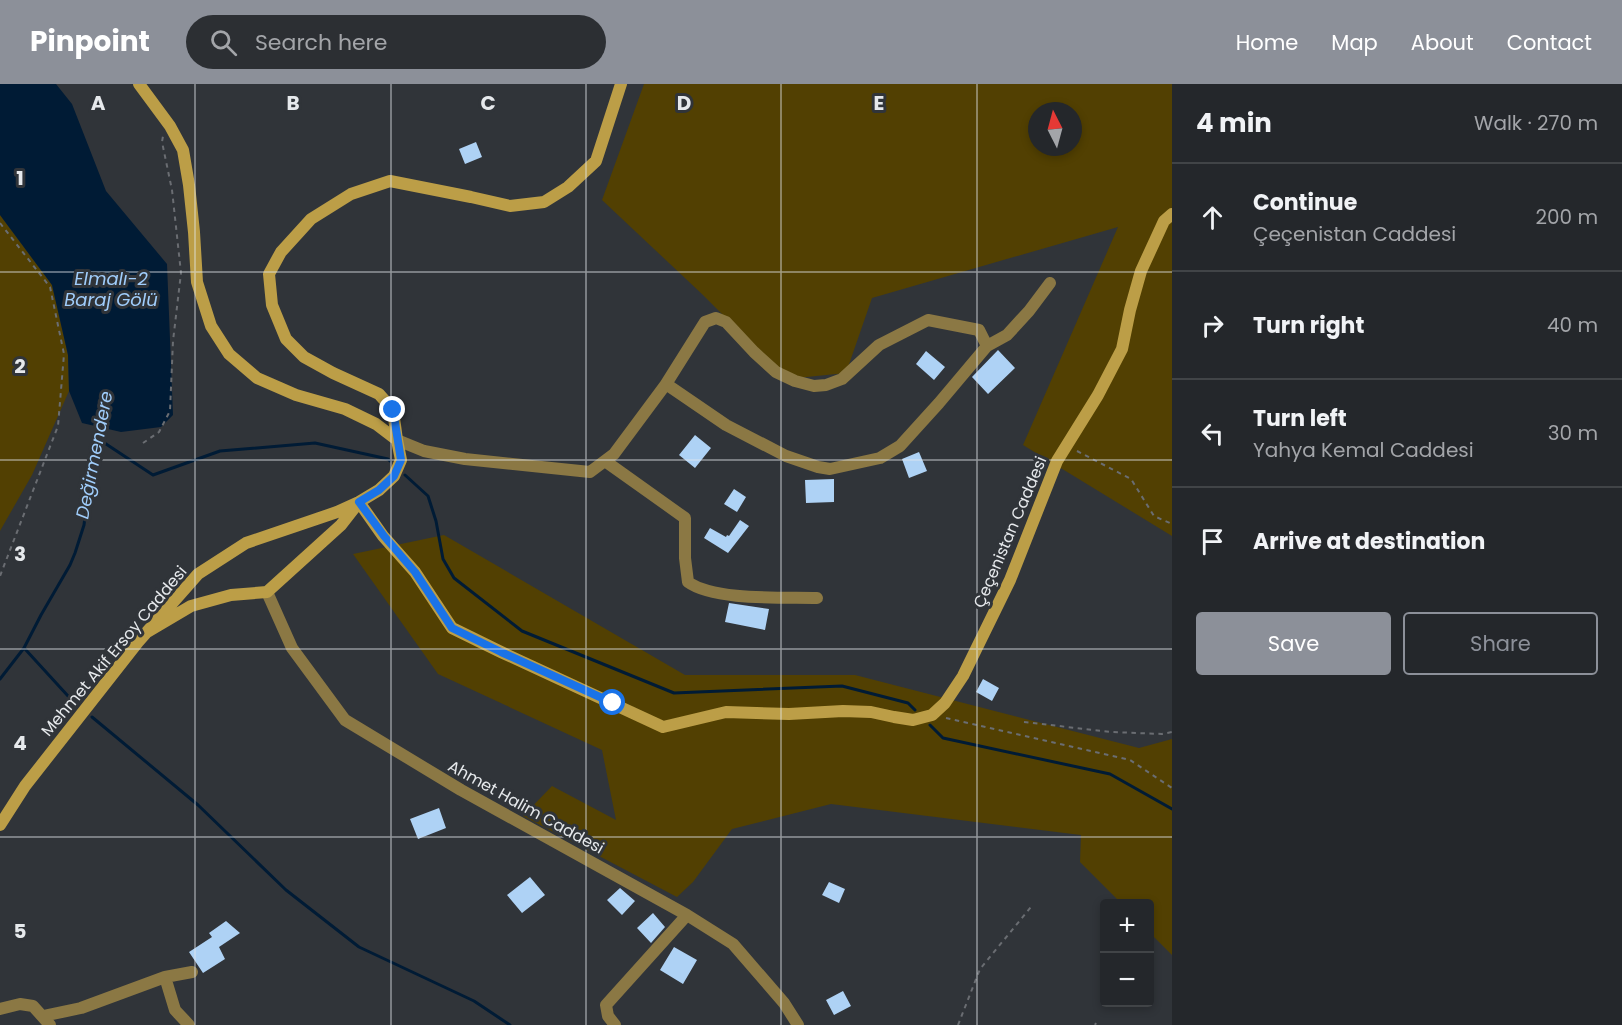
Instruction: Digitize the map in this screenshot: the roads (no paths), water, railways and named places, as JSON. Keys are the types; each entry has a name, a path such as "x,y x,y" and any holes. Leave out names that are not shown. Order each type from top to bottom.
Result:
{"street":[{"path":"139,84 167,122 183,150 190,197 197,282 211,326 229,354 256,378 296,395 345,409 376,424 397,440 424,451 465,459 590,472 614,454 666,384 705,322 716,318 726,322 776,372 795,381 814,386 826,385 842,379 879,345 928,320 979,330 987,346"},
{"name":"Mehmet Akif Ersoy Caddesi","path":"0,825 25,786 147,632 198,574 246,543 337,512 359,502 379,490 394,476 401,460 393,410 379,394 304,357 286,339 272,305 268,274 281,252 311,219 351,194 390,181 471,196 510,206 544,202 568,188 596,161 621,84"},
{"name":"Çeçenistan Caddesi","path":"359,502 415,572 452,628 663,727 726,712 789,714 871,712 913,720 932,715 945,703 963,676 1010,580 1057,461 1098,395 1122,349 1141,271 1164,221 1172,213"},
{"path":"666,384 726,425 776,451 818,467 830,469 880,458 900,446 987,346 1007,335 1050,283"},
{"path":"605,461 685,518 685,558 688,582 697,589 727,595 817,598"},
{"path":"147,632 191,606 231,595 267,592 341,525 359,502"},
{"name":"Ahmet Halim Caddesi","path":"267,592 292,648 345,720 461,790 687,915 733,944 784,1003 798,1025"},
{"path":"615,1025 608,1016 606,1005 687,915"},
{"path":"0,1008 20,1004 33,1006 46,1020 165,977 192,972"},
{"path":"165,977 175,1010 189,1025"}],"water":[{"name":"Elmalı-2 Baraj Gölü","path":"0,84 56,84 72,104 106,191 167,264 173,415 161,427 121,432 82,423 69,391 68,355 52,285 0,215"}],"waterway":[{"name":"Değirmendere","path":"0,679 24,648 75,553 84,525 91,469 103,424"},
{"path":"100,440 153,475 220,451 315,443 390,461"},
{"path":"405,475 428,496 436,521 443,559 454,578 522,631 674,693 842,686 908,703 915,710"},
{"path":"25,649 77,704"},
{"path":"92,717 198,805 286,890 359,947 474,1001 510,1025"},
{"path":"930,725 943,738 1110,774 1172,809"}]}
